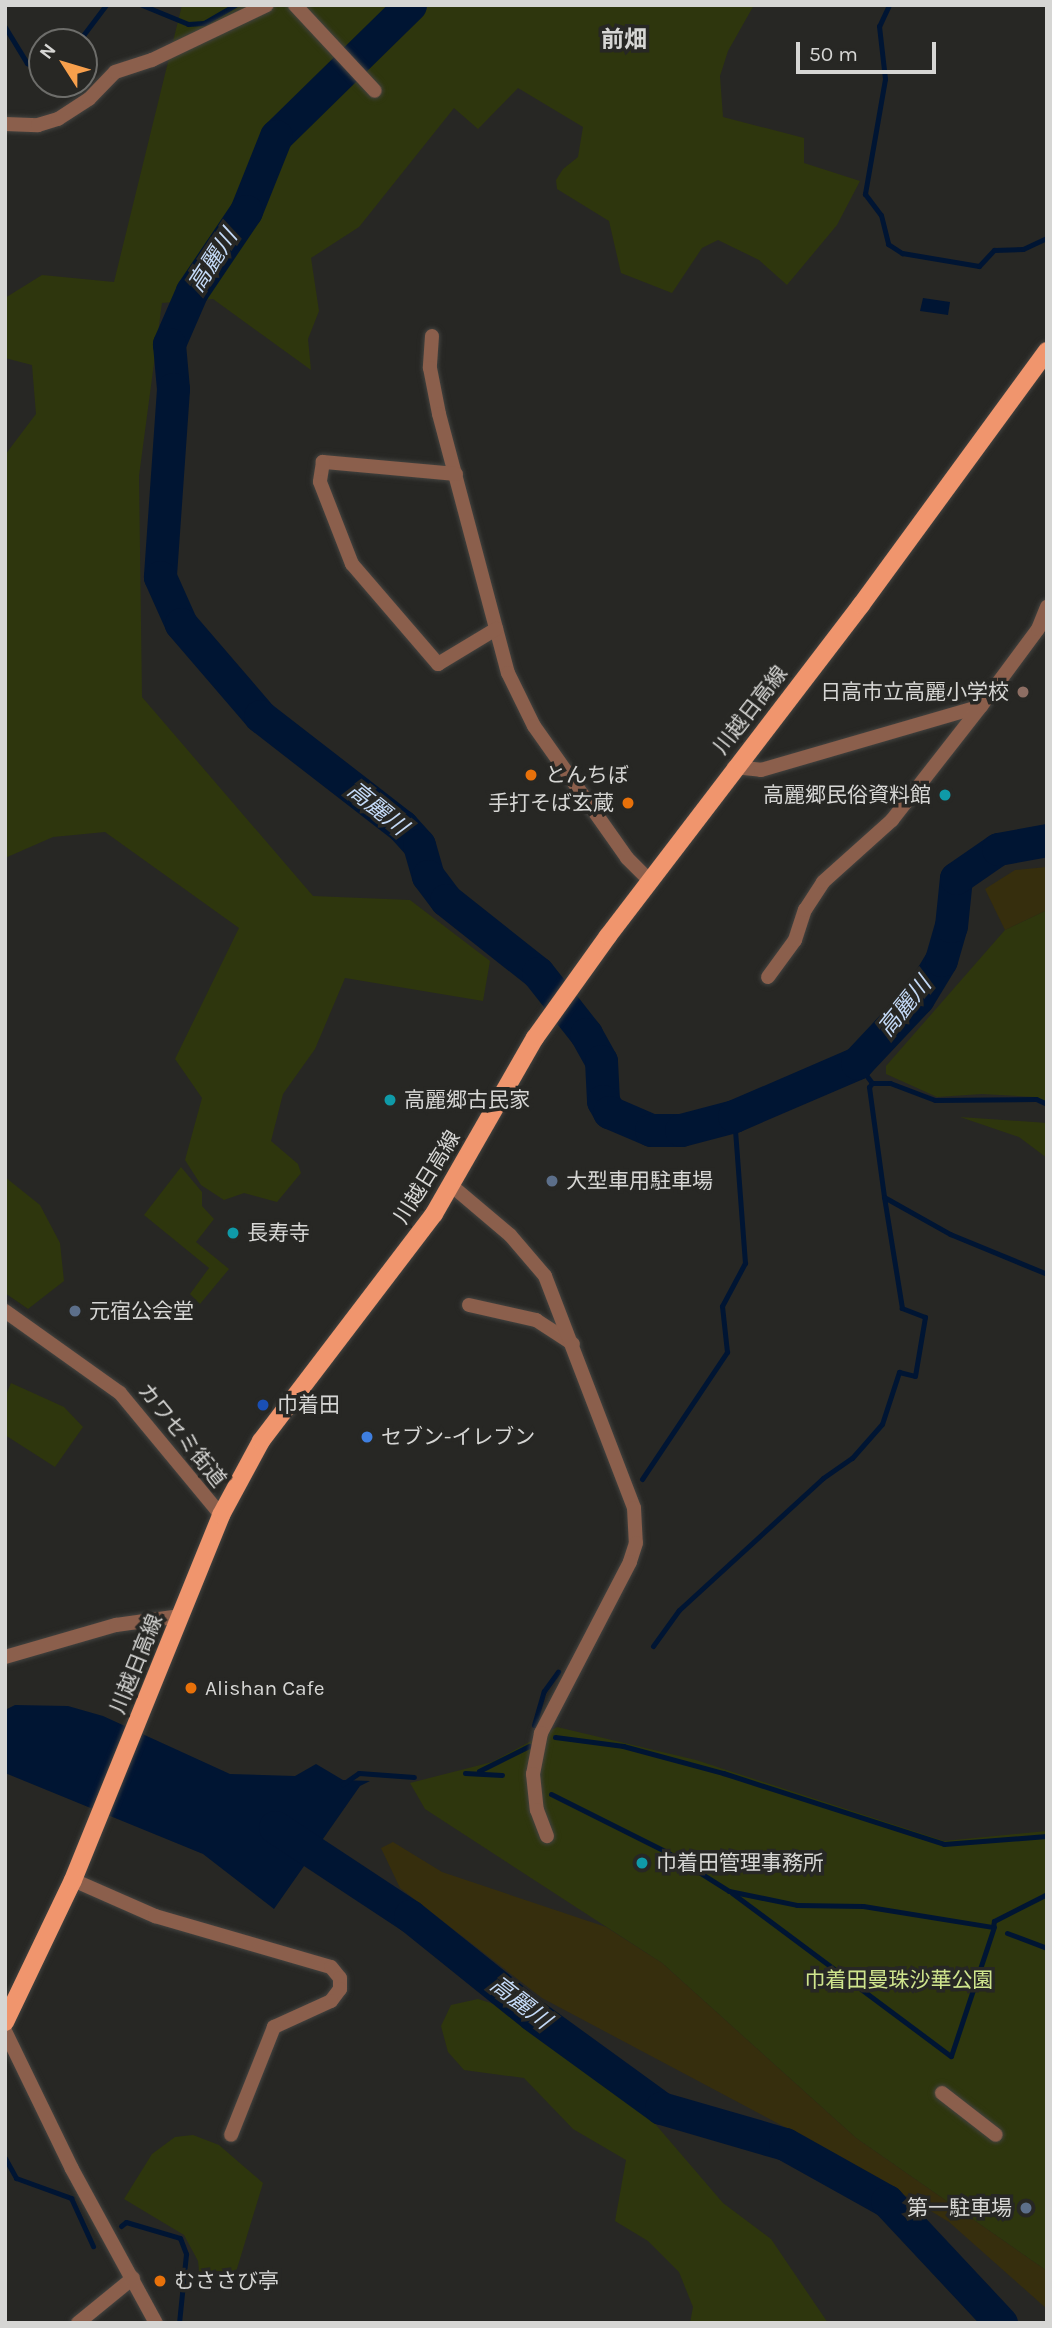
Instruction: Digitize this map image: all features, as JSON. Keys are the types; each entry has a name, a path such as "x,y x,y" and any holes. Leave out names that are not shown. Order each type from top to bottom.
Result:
{"main road":[{"name":"川越日高線","path":"5,2022 73,1880 221,1515 276,1416 452,1186 536,1038 608,936 734,767 861,605 1047,351"}],"street":[{"path":"5,124 38,125 58,119 89,99 115,72 152,60 267,5"},
{"path":"297,8 375,91"},
{"path":"432,336 430,368 509,673 534,726 627,858 649,880"},
{"path":"456,474 323,462 320,482 352,564 438,664 496,629"},
{"path":"768,976 795,940 805,910 823,882 892,820 1038,629 1047,607"},
{"path":"734,767 761,770 981,706"},
{"path":"452,1186 510,1235 545,1276 575,1345 629,1488 636,1543 619,1588 541,1734 533,1774 537,1810 547,1836"},
{"path":"468,1305 536,1320 575,1345"},
{"name":"カワセミ街道","path":"5,1311 120,1393 221,1515"},
{"path":"5,1657 116,1625 180,1616"},
{"path":"73,1880 155,1916 331,1967 340,1978 331,2000 274,2027 231,2135"},
{"path":"5,2031 72,2169 156,2323"},
{"path":"942,2093 996,2134"},
{"path":"78,2323 133,2278"}],"green space":[{"path":"182,5 754,5 728,51 720,76 723,117 804,138 804,163 860,181 837,225 787,285 759,260 718,240 702,248 672,293 621,273 609,221 557,189 556,180 563,169 578,157 583,127 518,88 478,129 454,108 359,227 311,258 319,311 308,339 311,370 213,299 162,303 139,476 142,697 313,896 410,900 490,961 483,1001 345,978 315,1049 283,1094 271,1141 298,1164 301,1173 277,1202 244,1193 224,1200 201,1185 185,1160 202,1098 175,1059 239,928 105,832 53,837 5,858 5,455 36,414 32,365 5,358 5,298 42,275 114,282"},
{"path":"1047,910 1047,1102 1035,1097 982,1094 937,1097 886,1074 886,1066 1005,930"},
{"path":"960,1117 1047,1123 1047,1158 1019,1137"},
{"path":"181,1167 202,1192 202,1206 214,1219 196,1242 229,1269 200,1304 190,1294 209,1268 144,1215"},
{"path":"5,1177 40,1205 60,1243 64,1281 28,1309 5,1293"},
{"path":"11,1383 64,1407 83,1427 55,1467 5,1435 5,1397"},
{"name":"巾着田曼珠沙華公園","path":"557,1727 696,1760 944,1841 1047,1831 1047,2271 856,2138 662,1963 425,1809 410,1783 492,1762"},
{"path":"478,1999 516,2011 530,2028 608,2088 632,2097 723,2203 771,2239 828,2323 690,2323 693,2307 679,2272 648,2241 615,2221 626,2160 573,2129 524,2078 464,2070 448,2052 441,2026 451,2005"},
{"path":"193,2135 219,2145 263,2183 236,2272 215,2271 200,2280 198,2261 184,2235 124,2199 152,2154 175,2137"}],"sand":[{"path":"1047,867 1047,910 1005,930 985,889 1015,870"},
{"path":"393,1842 442,1872 606,1927 662,1963 856,2138 1047,2271 1047,2309 949,2222 843,2158 542,1998 400,1888 381,1848"}],"water":[{"path":"923,298 950,302 948,315 920,311"},
{"path":"15,1705 68,1706 103,1716 230,1774 295,1776 316,1764 343,1780 370,1781 360,1786 274,1909 203,1854 5,1773 5,1710"}],"waterway":[{"path":"89,28 106,5"},
{"path":"142,5 188,24 204,23 235,5"},
{"name":"高麗川","path":"410,5 276,136 246,211 192,291 169,344 173,389 160,577 181,624 260,716 402,826 419,845 428,876 446,900 538,973 586,1034 601,1061 603,1101 609,1112 651,1130 681,1130 734,1116 857,1063 918,998 941,960 951,926 956,878 998,849 1047,840"},
{"path":"889,5 879,26 885,79 865,194 881,215 888,244 902,253 979,266 994,250 1023,249 1047,238"},
{"path":"5,27 28,64"},
{"path":"857,1063 872,1083 890,1083 935,1100 1036,1099 1047,1104"},
{"path":"872,1083 869,1087 884,1197 950,1234 1047,1274"},
{"path":"642,1479 727,1352 722,1306 745,1263 734,1116"},
{"path":"653,1646 679,1610 823,1478 852,1458 882,1424 899,1372 915,1376 925,1317 902,1308 884,1197"},
{"path":"534,1725 544,1691 558,1672"},
{"path":"555,1737 623,1746 723,1773 944,1844 1047,1836"},
{"path":"479,1771 529,1746"},
{"path":"343,1784 359,1773 414,1777"},
{"path":"465,1773 502,1775"},
{"path":"551,1794 667,1852 729,1891 797,1905 863,1906 993,1927 994,1921 1047,1894"},
{"name":"高麗川","path":"275,1827 410,1916 533,2015 661,2108 785,2144 887,2201 1001,2323"},
{"path":"732,1893 951,2056 994,1927"},
{"path":"1007,1933 1047,1948"},
{"path":"5,2158 16,2178 71,2198 93,2246"},
{"path":"121,2226 126,2222 180,2238 186,2254 179,2323"}],"place":[{"name":"日高市立高麗小学校","path":"1023,692"},
{"name":"とんちぼ","path":"531,775"},
{"name":"高麗郷民俗資料館","path":"945,795"},
{"name":"手打そば玄蔵","path":"628,803"},
{"name":"高麗郷古民家","path":"390,1100"},
{"name":"大型車用駐車場","path":"552,1181"},
{"name":"長寿寺","path":"233,1233"},
{"name":"元宿公会堂","path":"75,1311"},
{"name":"巾着田","path":"263,1405"},
{"name":"セブン-イレブン","path":"367,1437"},
{"name":"Alishan Cafe","path":"191,1688"},
{"name":"巾着田管理事務所","path":"642,1863"},
{"name":"第一駐車場","path":"1026,2208"},
{"name":"むささび亭","path":"160,2281"}],"district":[{"name":"前畑","path":"624,40"}]}
